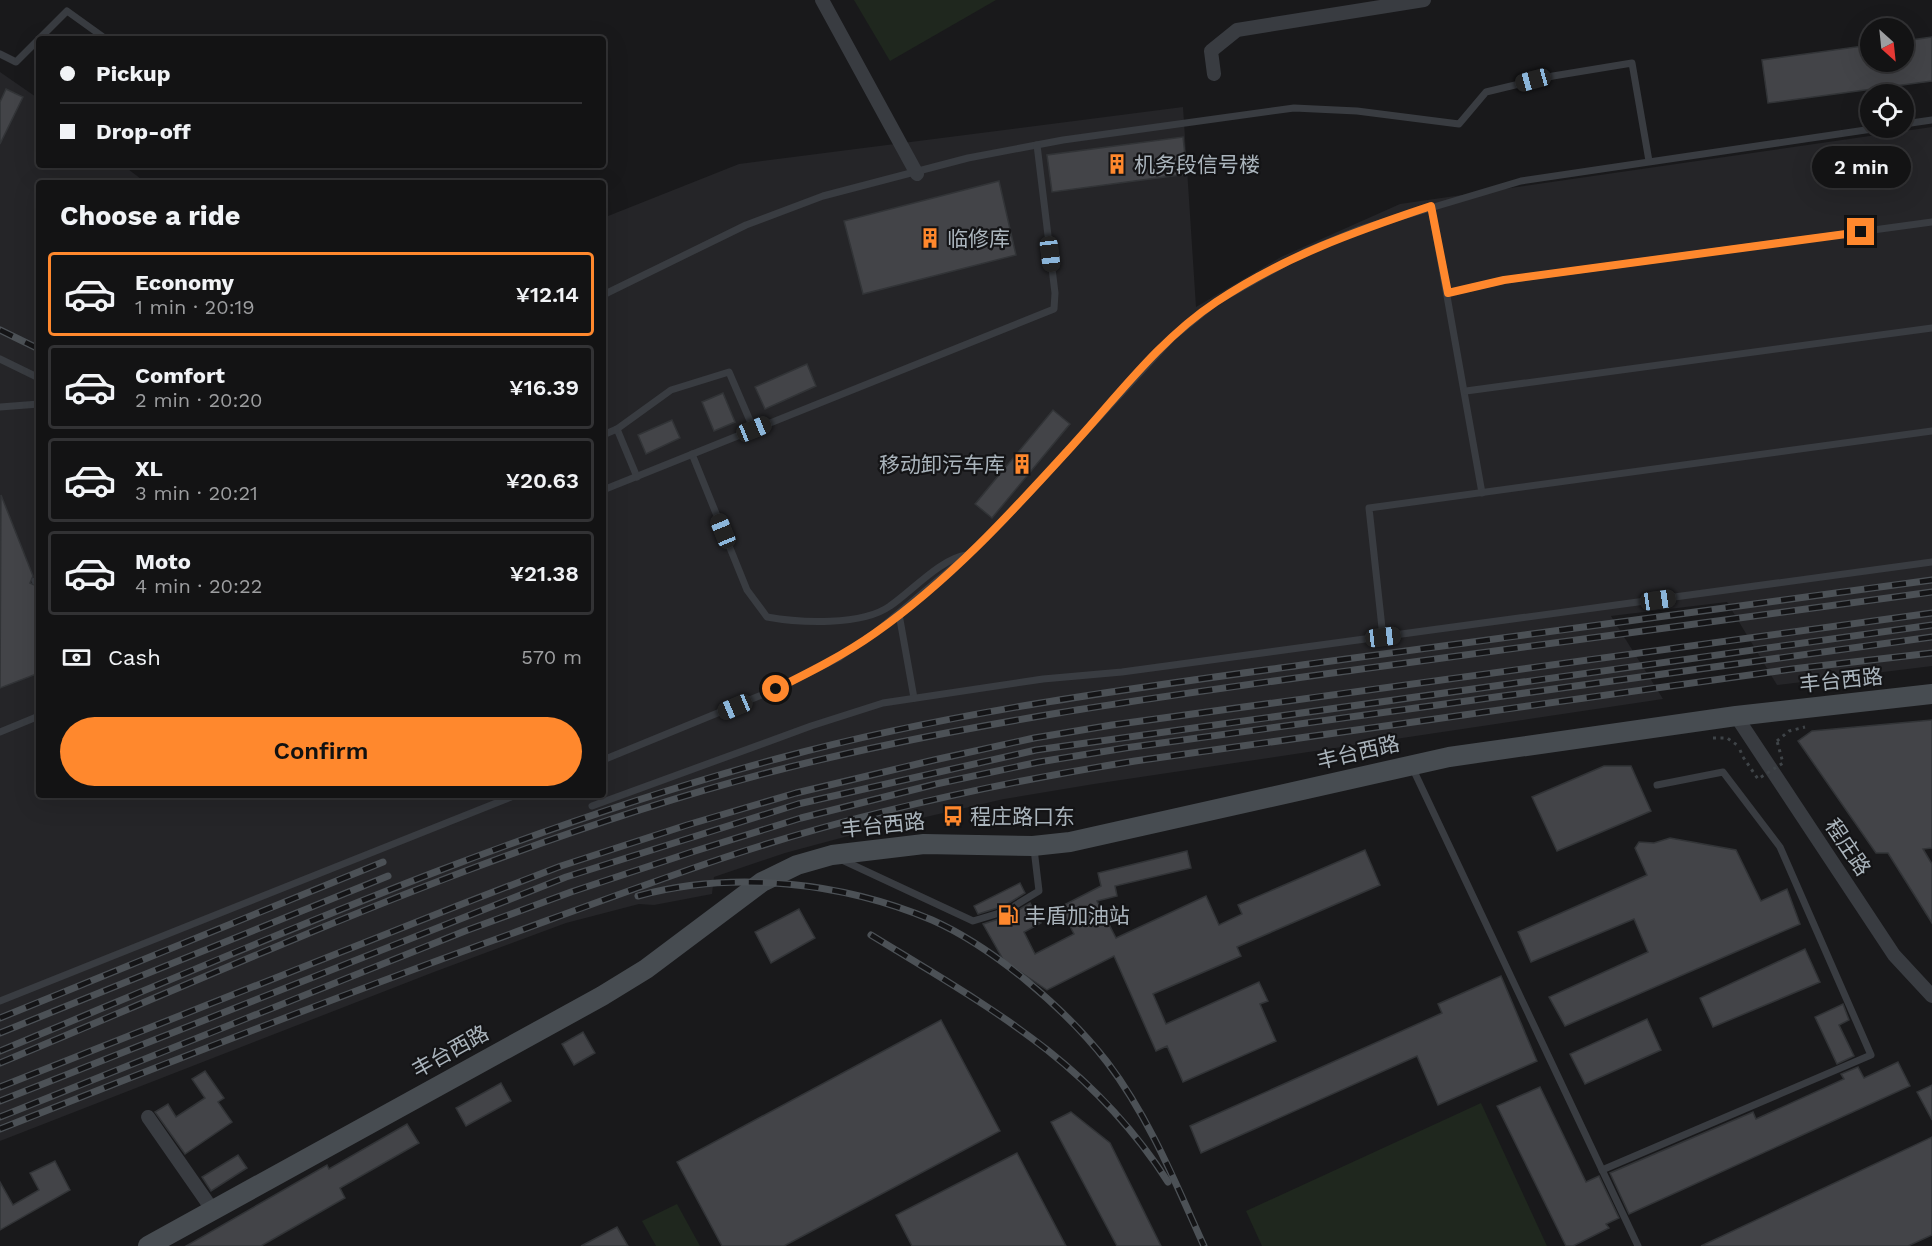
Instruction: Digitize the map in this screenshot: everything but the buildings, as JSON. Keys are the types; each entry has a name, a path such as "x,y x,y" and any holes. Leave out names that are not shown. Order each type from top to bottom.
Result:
{"main road":[{"name":"丰台西路","path":"148,1246 602,996 646,969 762,882 796,865 832,855 924,844 1033,846 1111,835 1410,764 1736,716 1932,694"}],"street":[{"path":"822,0 917,174"},
{"path":"1214,74 1211,51 1237,30 1424,0"},
{"name":"程庄路","path":"1736,716 1894,955 1932,996"},
{"path":"148,1117 212,1209"}],"lane":[{"path":"42,36 67,11 102,36"},
{"path":"0,54 16,62 36,42"},
{"path":"606,294 746,225 823,196 917,174 969,158 1037,145 1294,108 1357,111 1459,124 1486,92 1553,76 1632,63 1649,161"},
{"path":"1914,123 1932,120"},
{"path":"606,759 776,689 840,657 899,614 969,555 1173,337 1216,302 1305,252 1360,229 1521,181 1860,131"},
{"path":"606,489 1054,309 1055,293 1037,145"},
{"path":"1431,206 1466,391 1482,493"},
{"path":"1448,293 1504,280 1932,222"},
{"path":"1466,391 1932,328"},
{"path":"0,359 36,377"},
{"path":"606,434 617,429 671,390 729,372 754,429"},
{"path":"0,408 36,404"},
{"path":"617,429 637,477"},
{"path":"1383,637 1369,508 1932,431"},
{"path":"692,454 747,591 767,617 805,621 871,617 889,608 934,572 961,556 969,555"},
{"path":"592,806 811,726 883,703 1043,679 1122,672 1932,562"},
{"path":"899,614 914,699"},
{"path":"0,732 36,717"},
{"path":"1410,764 1638,1246"},
{"path":"1602,1170 1871,1054 1780,847 1723,772 1657,785"},
{"path":"0,1001 508,798"},
{"path":"832,855 972,921 1006,911 1039,891 1033,846"}],"path":[{"path":"1743,757 1758,779 1783,763 1777,741"}],"shaded area":[{"path":"854,0 996,0 890,61"},
{"path":"0,72 36,97 36,168 127,168 142,180 36,180 36,798 606,798 606,217 739,164 1183,107 1196,307 1281,257 1400,204 1860,137 1914,138 1914,130 1932,127 1932,666 1777,685 1727,602 1611,616 1663,699 1004,799 878,828 785,853 714,877 712,894 654,905 639,904 566,923 0,1141"},
{"path":"1481,1103 1547,1246 1262,1246 1246,1211"},
{"path":"677,1204 700,1246 656,1246 642,1221"}],"railway":[{"path":"0,330 36,348"},
{"path":"0,1051 289,930 483,854 680,787 847,741 1050,701 1932,580"},
{"path":"0,1063 292,940 489,862 689,795 790,767 930,736 1142,700 1932,592"},
{"path":"0,1087 561,866 796,793 1034,738 1112,725 1932,613"},
{"path":"0,1101 566,877 798,804 1036,750 1932,625"},
{"path":"0,1117 465,931 571,892 801,818 936,784 1039,762 1125,748 1932,637"},
{"path":"0,1129 308,1009 639,887 776,841 877,813 980,789 1135,761 1792,669 1932,653"},
{"path":"0,1018 383,862"},
{"path":"0,1033 388,876"},
{"path":"638,896 711,883 787,884 824,889 897,907 932,920 979,946 1050,1001 1107,1062 1149,1128 1204,1246"},
{"path":"871,935 997,1013 1035,1040 1106,1103 1138,1140 1168,1182"}],"place":[{"name":"机务段信号楼","path":"1117,164"},
{"name":"临修库","path":"930,238"},
{"name":"移动卸污车库","path":"1022,464"},
{"name":"程庄路口东","path":"953,816"},
{"name":"丰盾加油站","path":"1008,915"}],"route":[{"path":"776,689 840,657 876,633 969,555 1173,337 1216,302 1305,252 1360,229 1431,206 1448,293 1504,280 1861,232"}]}
